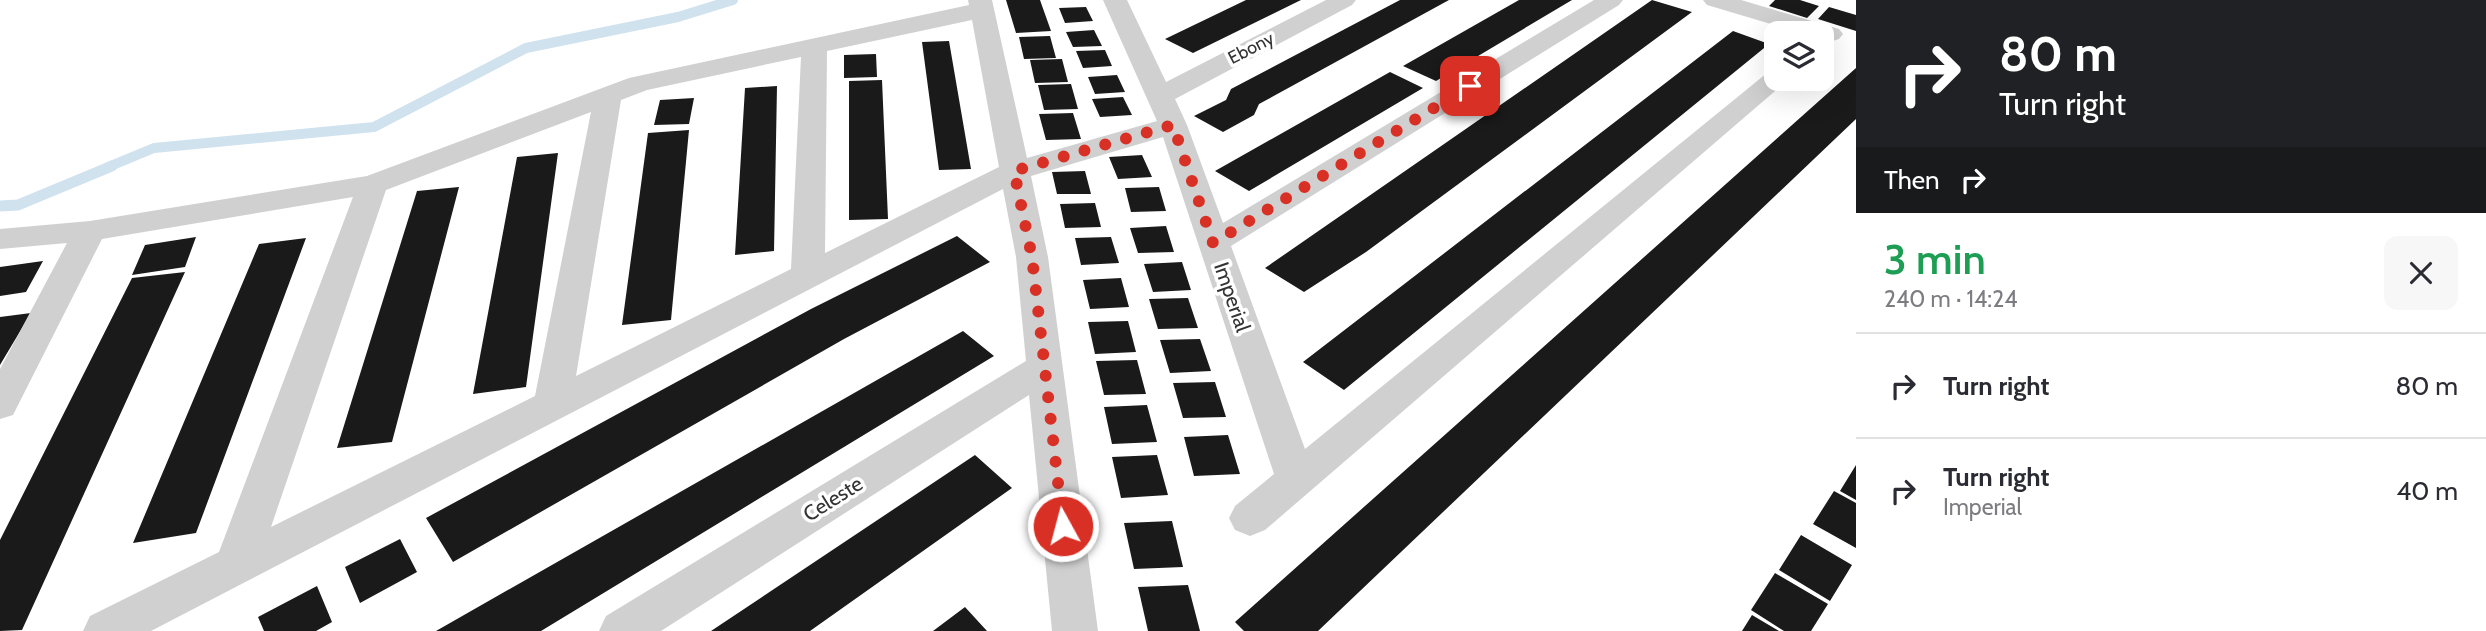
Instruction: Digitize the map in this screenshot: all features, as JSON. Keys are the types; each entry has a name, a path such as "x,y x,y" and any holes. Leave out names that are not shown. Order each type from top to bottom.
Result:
{"street":[{"name":"Imperial","path":"1115,0 1166,110 1296,480"},
{"name":"Ebony","path":"106,631 553,402 1014,171 1166,110 1344,0"},
{"path":"1213,243 1611,0"},
{"path":"1715,0 1786,21"},
{"path":"0,239 90,231 373,184 639,84 814,47 981,5 1032,257 1075,631"},
{"path":"808,273 814,47"},
{"path":"1250,518 1764,89"},
{"path":"553,402 608,95"},
{"path":"236,565 373,184"},
{"path":"0,405 90,231"},
{"name":"Celeste","path":"622,631 1045,367"}],"building":[{"path":"1006,0 1040,0 1051,31 1016,33"},
{"path":"1246,0 1301,0 1193,53 1165,39"},
{"path":"1400,0 1449,0 1259,104 1254,115 1223,132 1194,116 1226,100 1231,89"},
{"path":"1519,0 1572,0 1436,81 1403,66"},
{"path":"1652,0 1692,12 1366,252 1304,292 1265,268"},
{"path":"1775,0 1800,0 1819,6 1807,18 1769,6"},
{"path":"1086,7 1093,21 1065,23 1059,8"},
{"path":"1829,7 1856,15 1856,31 1834,24 1834,21 1818,19"},
{"path":"1094,30 1102,46 1073,47 1066,32"},
{"path":"1733,31 1764,42 1764,48 1344,390 1303,362"},
{"path":"1050,36 1056,58 1024,59 1019,37"},
{"path":"949,41 971,169 939,170 922,42"},
{"path":"1105,50 1112,66 1083,68 1076,51"},
{"path":"876,54 877,77 844,78 844,55"},
{"path":"1062,59 1068,82 1035,83 1030,60"},
{"path":"1856,68 1856,119 1318,631 1244,631 1235,622 1830,91 1834,91 1834,88"},
{"path":"1390,72 1423,88 1249,191 1215,171"},
{"path":"1117,75 1125,92 1095,94 1088,77"},
{"path":"882,80 888,219 849,220 849,81"},
{"path":"1071,84 1078,109 1044,110 1038,85"},
{"path":"777,86 774,251 735,255 745,88"},
{"path":"1123,97 1132,115 1100,117 1092,99"},
{"path":"694,98 689,124 654,125 660,100"},
{"path":"1073,113 1081,139 1046,140 1039,114"},
{"path":"689,130 671,320 622,325 648,133"},
{"path":"558,153 526,387 473,394 517,157"},
{"path":"1142,155 1152,177 1118,179 1109,157"},
{"path":"1085,171 1091,194 1057,194 1052,172"},
{"path":"459,187 392,442 337,448 417,191"},
{"path":"1159,187 1166,211 1131,212 1125,188"},
{"path":"1095,203 1101,227 1065,228 1060,204"},
{"path":"1166,226 1174,252 1138,253 1130,228"},
{"path":"957,236 990,262 844,339 453,562 426,518 811,309"},
{"path":"196,237 185,267 132,275 145,245"},
{"path":"1111,237 1119,263 1081,265 1075,238"},
{"path":"306,238 196,533 133,543 259,244"},
{"path":"43,261 26,292 0,296 0,267"},
{"path":"1182,262 1191,290 1153,292 1144,264"},
{"path":"185,272 22,630 0,631 0,540 132,278"},
{"path":"1121,278 1129,307 1090,309 1083,280"},
{"path":"1188,298 1198,328 1158,329 1149,299"},
{"path":"31,313 0,365 0,317"},
{"path":"1128,321 1136,352 1095,354 1088,322"},
{"path":"963,331 994,356 541,631 436,631"},
{"path":"1200,339 1211,371 1170,373 1160,340"},
{"path":"1137,360 1146,394 1104,395 1096,361"},
{"path":"1215,382 1226,417 1183,418 1173,383"},
{"path":"1147,405 1157,442 1112,444 1104,407"},
{"path":"1228,435 1240,474 1194,476 1184,437"},
{"path":"975,455 1012,488 810,631 711,631"},
{"path":"1157,455 1168,495 1121,498 1112,457"},
{"path":"1856,465 1856,500 1840,491"},
{"path":"1834,491 1856,503 1856,548 1813,524"},
{"path":"1172,521 1183,567 1134,569 1124,523"},
{"path":"1801,535 1852,565 1830,601 1779,570"},
{"path":"400,539 417,572 360,603 345,567"},
{"path":"1775,573 1828,604 1811,631 1784,631 1751,610"},
{"path":"1188,585 1200,631 1148,631 1138,587"},
{"path":"317,586 332,622 316,631 264,631 258,617"},
{"path":"965,607 987,631 933,631"},
{"path":"1752,615 1779,631 1742,631"}],"waterway":[{"path":"108,167 154,148 374,127 526,48 678,17 733,0"},
{"path":"0,206 18,205 112,166"}],"route":[{"path":"1063,526 1032,257 1014,171 1173,125 1213,243 1470,86"}]}
